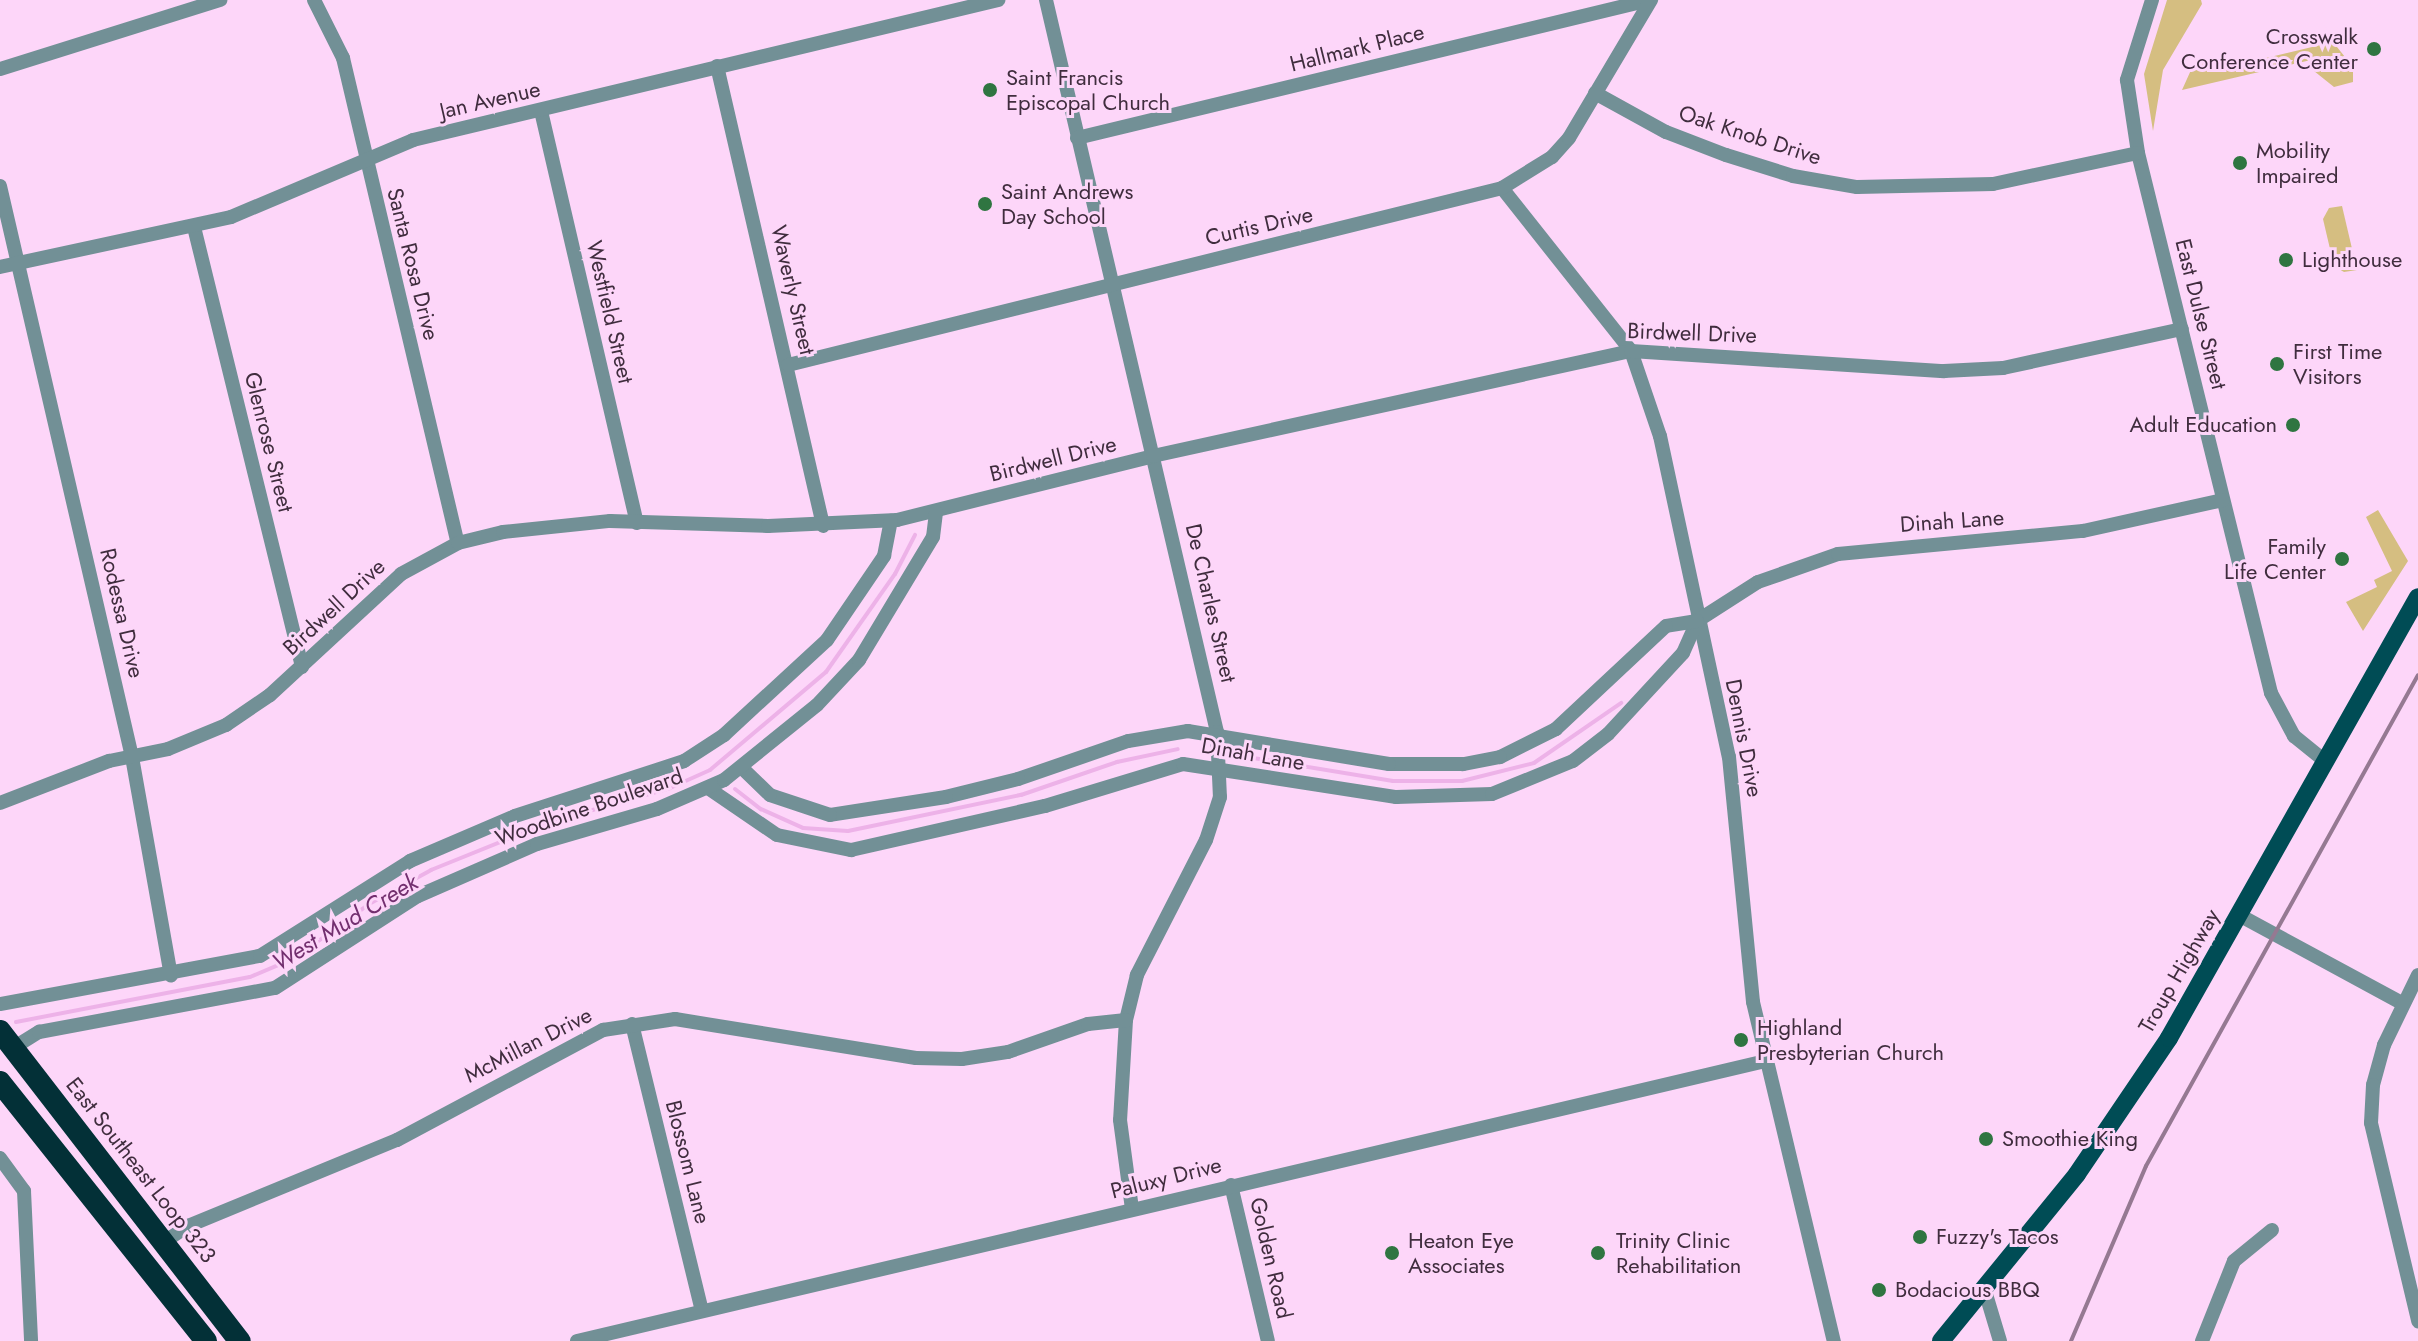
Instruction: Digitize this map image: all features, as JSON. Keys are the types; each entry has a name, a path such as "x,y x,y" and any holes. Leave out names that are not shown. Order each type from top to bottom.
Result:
{"highway":[{"name":"East Southeast Loop 323","path":"7,1040 240,1341"},
{"path":"0,1082 206,1341"}],"main road":[{"name":"Troup Highway","path":"1941,1341 1985,1291 2093,1152 2169,1038 2418,597"}],"street":[{"path":"0,69 220,0"},
{"name":"Santa Rosa Drive","path":"314,0 343,58 458,543"},
{"name":"Jan Avenue","path":"0,267 231,217 365,157 413,140 998,0"},
{"name":"De Charles Street","path":"1046,0 1217,732 1220,797 1206,840 1137,975 1126,1020 1120,1120 1132,1209"},
{"name":"Hallmark Place","path":"1077,138 1650,0"},
{"name":"Curtis Drive","path":"788,365 1502,188 1552,157 1595,93 1650,0"},
{"name":"East Dulse Street","path":"2152,0 2127,80 2138,153 2277,711 2304,747 2324,760"},
{"name":"Waverly Street","path":"717,66 823,526"},
{"name":"Oak Knob Drive","path":"1595,93 1666,132 1726,155 1793,176 1857,187 1993,184 2138,153"},
{"name":"Westfield Street","path":"541,111 637,523"},
{"name":"Rodessa Drive","path":"0,186 132,757 171,976"},
{"name":"Dennis Drive","path":"1502,188 1631,351 1660,436 1692,572 1697,621 1734,785 1750,983 1765,1061 1834,1341"},
{"name":"Glenrose Street","path":"194,227 302,667"},
{"name":"Birdwell Drive","path":"0,803 226,725 302,667 401,574 458,543 575,523 823,526 891,521 1153,456 1631,351 1944,371 2003,368 2182,329"},
{"name":"Dinah Lane","path":"741,767 770,795 799,808 830,815 864,813 1018,779 1128,741 1188,731 1217,732 1389,764 1463,764 1500,757 1556,729 1666,626 1697,621 1758,582 1838,554 2083,531 2223,500"},
{"name":"Woodbine Boulevard","path":"7,1040 275,988 418,896 537,844 657,809 708,788 741,767 817,705 859,660 933,537 936,512"},
{"name":"Woodbine Boulevard","path":"0,1004 171,976 260,956 410,861 515,816 650,775 700,752 827,640 884,556 891,521"},
{"name":"Dinah Lane","path":"708,788 777,835 851,850 1045,806 1150,770 1183,764 1396,797 1492,794 1573,761 1608,734 1683,653 1697,621"},
{"path":"2239,915 2402,1003"},
{"path":"2418,975 2402,1003 2373,1085 2371,1123 2418,1321"},
{"name":"McMillan Drive","path":"164,1242 188,1226 397,1140 576,1041 632,1024 707,1022 916,1058 962,1059 1008,1052 1088,1024 1126,1020"},
{"name":"Blossom Lane","path":"632,1024 702,1311"},
{"name":"Paluxy Drive","path":"577,1341 1765,1061"},
{"path":"0,1158 13,1173 26,1209 31,1341"},
{"name":"Golden Road","path":"1231,1185 1268,1341"},
{"path":"2202,1341 2234,1261 2272,1230"},
{"path":"1985,1291 2000,1341"}],"shaded area":[{"path":"2167,0 2201,0 2202,4 2163,70 2153,131 2144,74"},
{"path":"2333,42 2353,67 2353,82 2334,87 2314,71 2311,60 2182,90 2191,70 2212,58 2216,70"},
{"path":"2342,206 2357,270 2344,272 2334,266 2323,219 2329,208"},
{"path":"2378,510 2408,561 2363,631 2346,602 2377,587 2374,580 2392,571 2366,517"}],"waterway":[{"name":"West Mud Creek","path":"16,1022 250,977 295,958 369,904 431,870 550,822 670,788 710,770 826,672 895,574 915,535"},
{"path":"1247,757 1393,781 1462,781 1534,763 1621,703"},
{"path":"735,789 761,809 803,828 848,831 1021,795 1117,762 1178,749"}],"railway":[{"path":"2071,1341 2146,1166 2418,675"}],"place":[{"name":"Crosswalk Conference Center","path":"2374,49"},
{"name":"Saint Francis Episcopal Church","path":"990,90"},
{"name":"Mobility Impaired","path":"2240,163"},
{"name":"Saint Andrews Day School","path":"985,204"},
{"name":"Lighthouse","path":"2286,260"},
{"name":"First Time Visitors","path":"2277,364"},
{"name":"Adult Education","path":"2293,425"},
{"name":"Family Life Center","path":"2342,559"},
{"name":"Highland Presbyterian Church","path":"1741,1040"},
{"name":"Smoothie King","path":"1986,1139"},
{"name":"Fuzzy's Tacos","path":"1920,1237"},
{"name":"Heaton Eye Associates","path":"1392,1253"},
{"name":"Trinity Clinic Rehabilitation","path":"1598,1253"},
{"name":"Bodacious BBQ","path":"1879,1290"}]}
